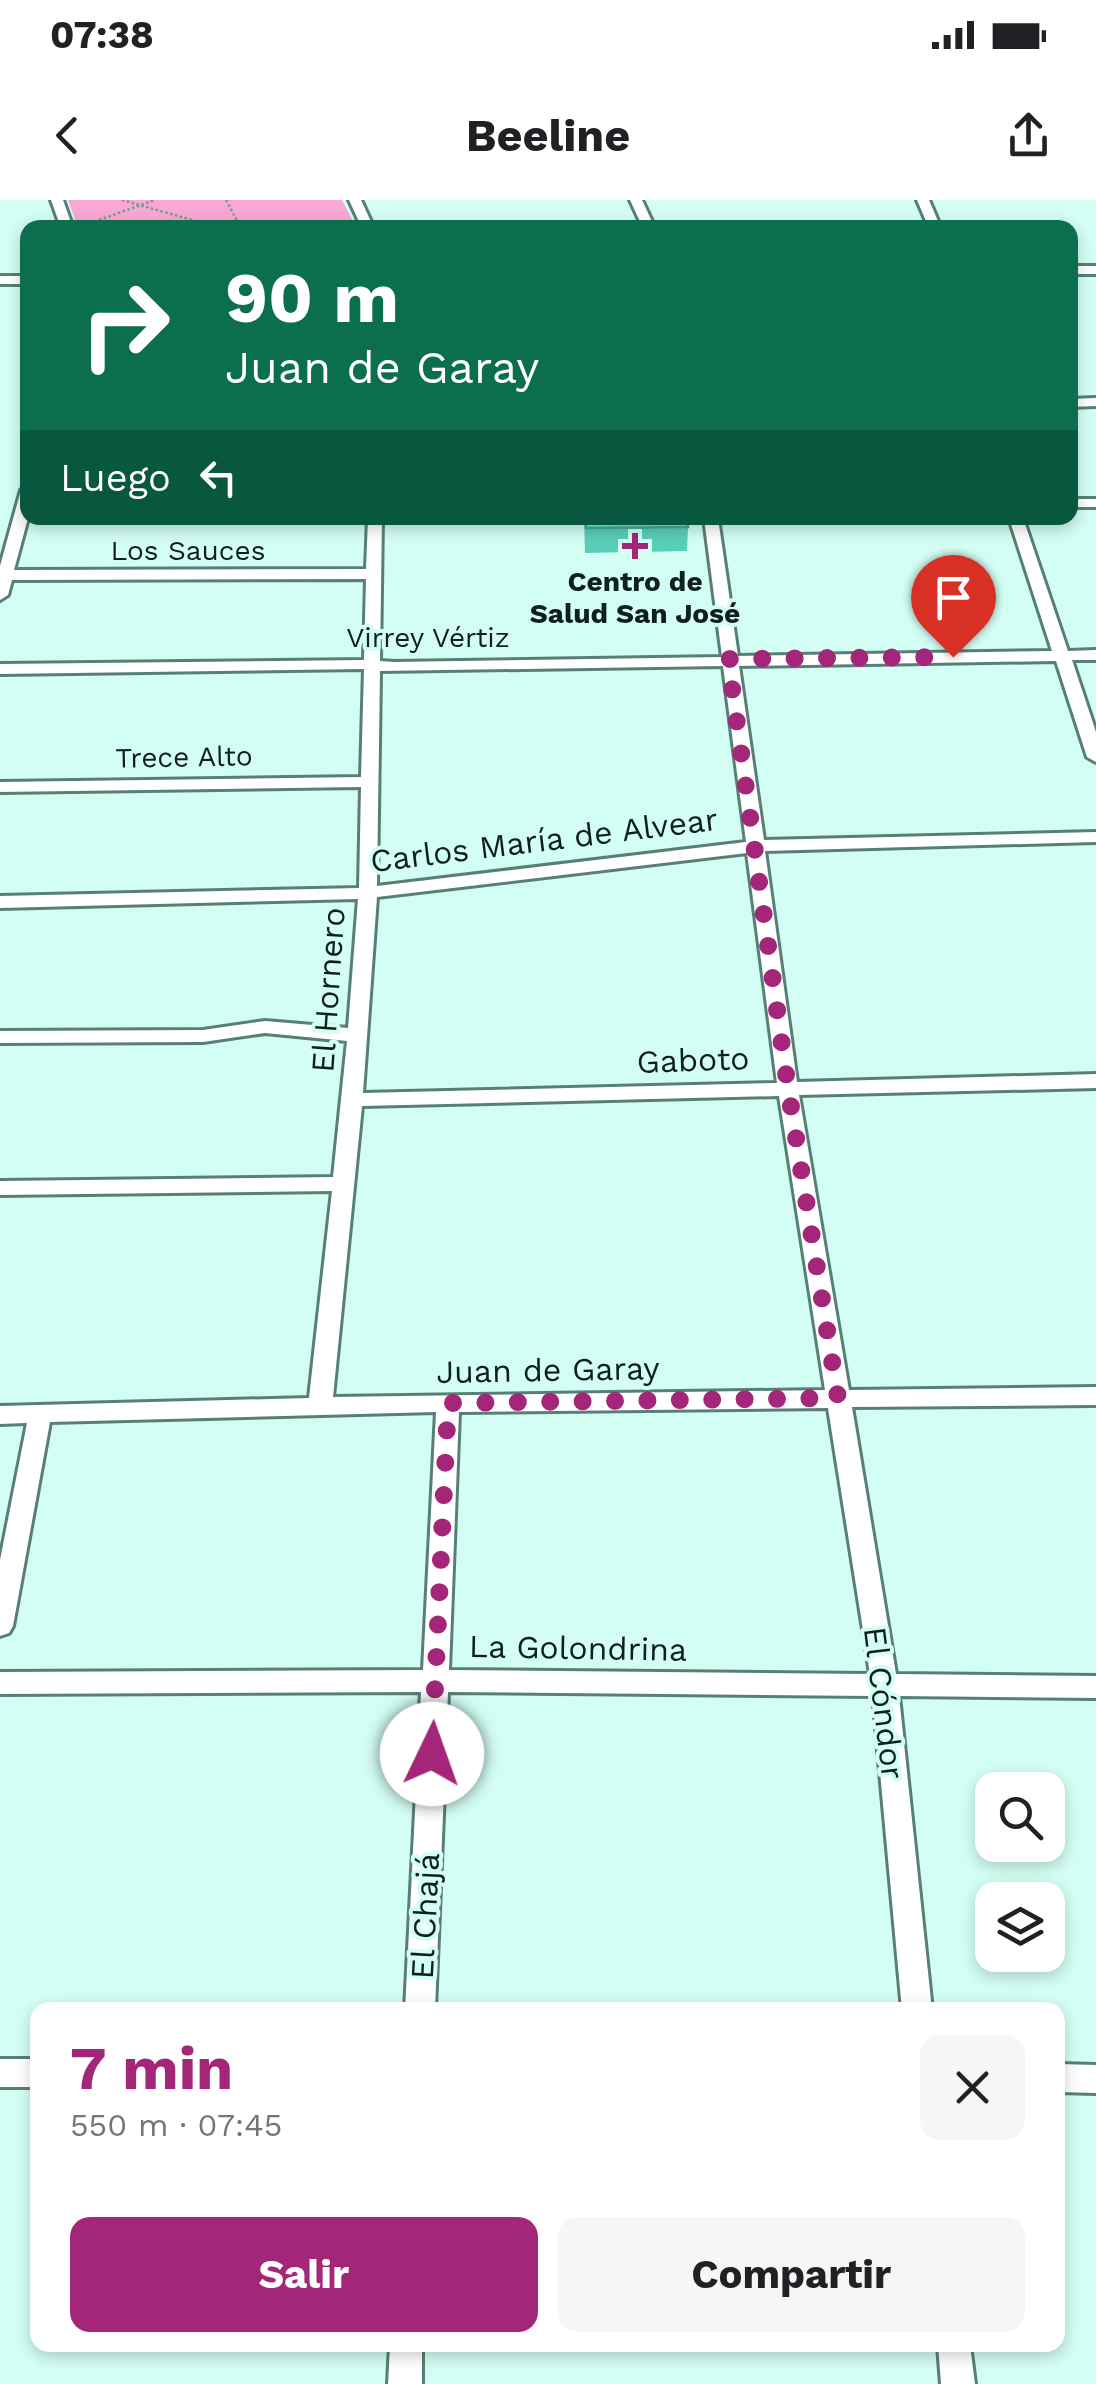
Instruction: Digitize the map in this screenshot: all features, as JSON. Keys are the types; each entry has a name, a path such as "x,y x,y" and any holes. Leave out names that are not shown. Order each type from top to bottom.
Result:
{"street":[{"path":"0,596 20,519"},
{"name":"El Hornero","path":"320,1406 352,1100 368,893 376,525"},
{"name":"El Cóndor","path":"712,525 788,1088 885,1686 916,2002"},
{"path":"1018,525 1096,757"},
{"name":"Los Sauces","path":"5,576 372,574"},
{"name":"Virrey Vértiz","path":"0,668 1096,656"},
{"name":"Trece Alto","path":"0,787 370,782"},
{"name":"Carlos María de Alvear","path":"0,902 368,893 756,846 1096,837"},
{"path":"0,1036 204,1036 265,1027 355,1035"},
{"name":"Gaboto","path":"352,1100 1096,1082"},
{"path":"0,1188 343,1184"},
{"name":"Juan de Garay","path":"0,1415 448,1403 1096,1396"},
{"name":"El Chajá","path":"420,2002 448,1403"},
{"path":"0,1626 40,1415"},
{"name":"La Golondrina","path":"0,1683 1096,1687"},
{"path":"0,2073 30,2073"},
{"path":"1065,2078 1096,2079"},
{"path":"405,2384 406,2352"},
{"path":"955,2352 958,2384"}],"path":[{"path":"122,200 193,220"},
{"path":"99,220 156,200"}],"shaded area":[{"path":"68,200 342,200 352,220 75,220"}],"building":[{"path":"586,525 688,527 586,528"}],"place":[{"name":"Centro de Salud San José","path":"635,546"}],"route":[{"path":"432,1754 448,1403 838,1398 788,1088 728,659 953,657"}]}
